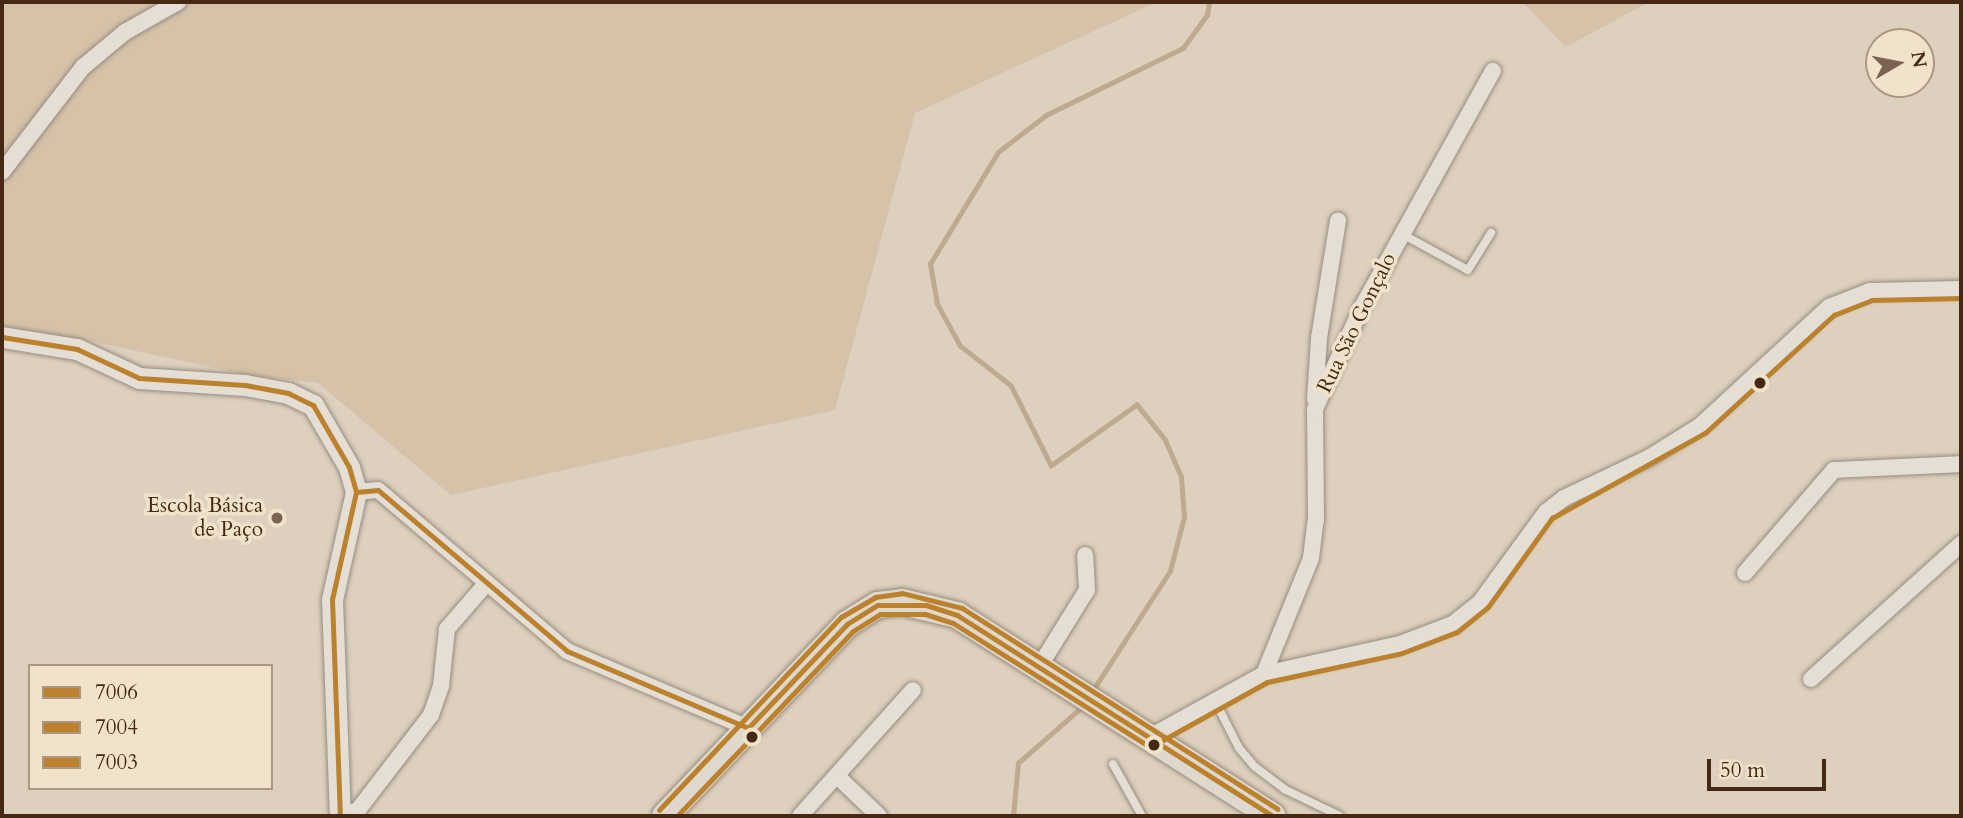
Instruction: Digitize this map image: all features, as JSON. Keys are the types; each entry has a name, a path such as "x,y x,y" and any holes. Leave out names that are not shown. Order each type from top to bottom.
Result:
{"main road":[{"path":"665,816 848,624 878,605 926,605 957,615 1272,816"}],"street":[{"path":"2,172 83,67 125,32 178,2"},
{"name":"Rua São Gonçalo","path":"1264,674 1311,558 1315,520 1315,409 1402,234 1493,71"},
{"path":"1315,409 1319,338 1338,221"},
{"path":"1150,737 1214,699 1264,674 1400,644 1453,624 1480,601 1546,512 1564,498 1650,457 1700,426 1829,307 1870,291 1961,289"},
{"path":"2,337 77,349 139,378 245,385 288,393 313,405 349,467 356,492 332,599 341,816 358,810 431,715 441,686 447,629 486,584"},
{"path":"1745,573 1834,470 1961,464"},
{"path":"356,492 378,490 567,651 748,728"},
{"path":"1811,679 1961,544"},
{"path":"1039,667 1087,590 1085,555"},
{"path":"800,816 913,690"},
{"path":"838,776 879,816"}],"lane":[{"path":"1402,234 1468,270 1491,233"},
{"path":"1214,699 1239,748 1254,766 1286,790 1340,816"},
{"path":"1113,764 1143,816"}],"shaded area":[{"path":"2,2 1157,2 915,113 835,410 451,495 318,383 248,375 81,339 2,329"},
{"path":"1522,2 1649,2 1566,47"}],"waterway":[{"path":"1093,690 1170,571 1184,517 1181,477 1165,440 1137,405 1051,466 1011,386 960,346 937,304 930,264 998,152 1046,115 1183,48 1207,15 1209,2"},
{"path":"1013,816 1018,763 1083,706"}],"transit line":[{"name":"7004","path":"1154,745 1267,682 1402,653 1457,632 1488,607 1552,518 1705,433 1834,315 1872,300 1961,298"},
{"name":"7006","path":"2,337 77,349 139,378 245,385 288,393 313,405 349,467 356,492 332,599 340,816"},
{"name":"7006","path":"356,492 378,490 567,651 748,728"},
{"name":"7003","path":"659,810 841,617 875,597 902,593 962,608 1277,809"},
{"name":"7006","path":"748,728 847,624 878,605 926,605 957,615 1272,816"},
{"name":"7004","path":"677,816 853,631 880,614 925,614 953,623 1145,744"}],"place":[{"name":"Escola Básica de Paço","path":"277,518"}]}
